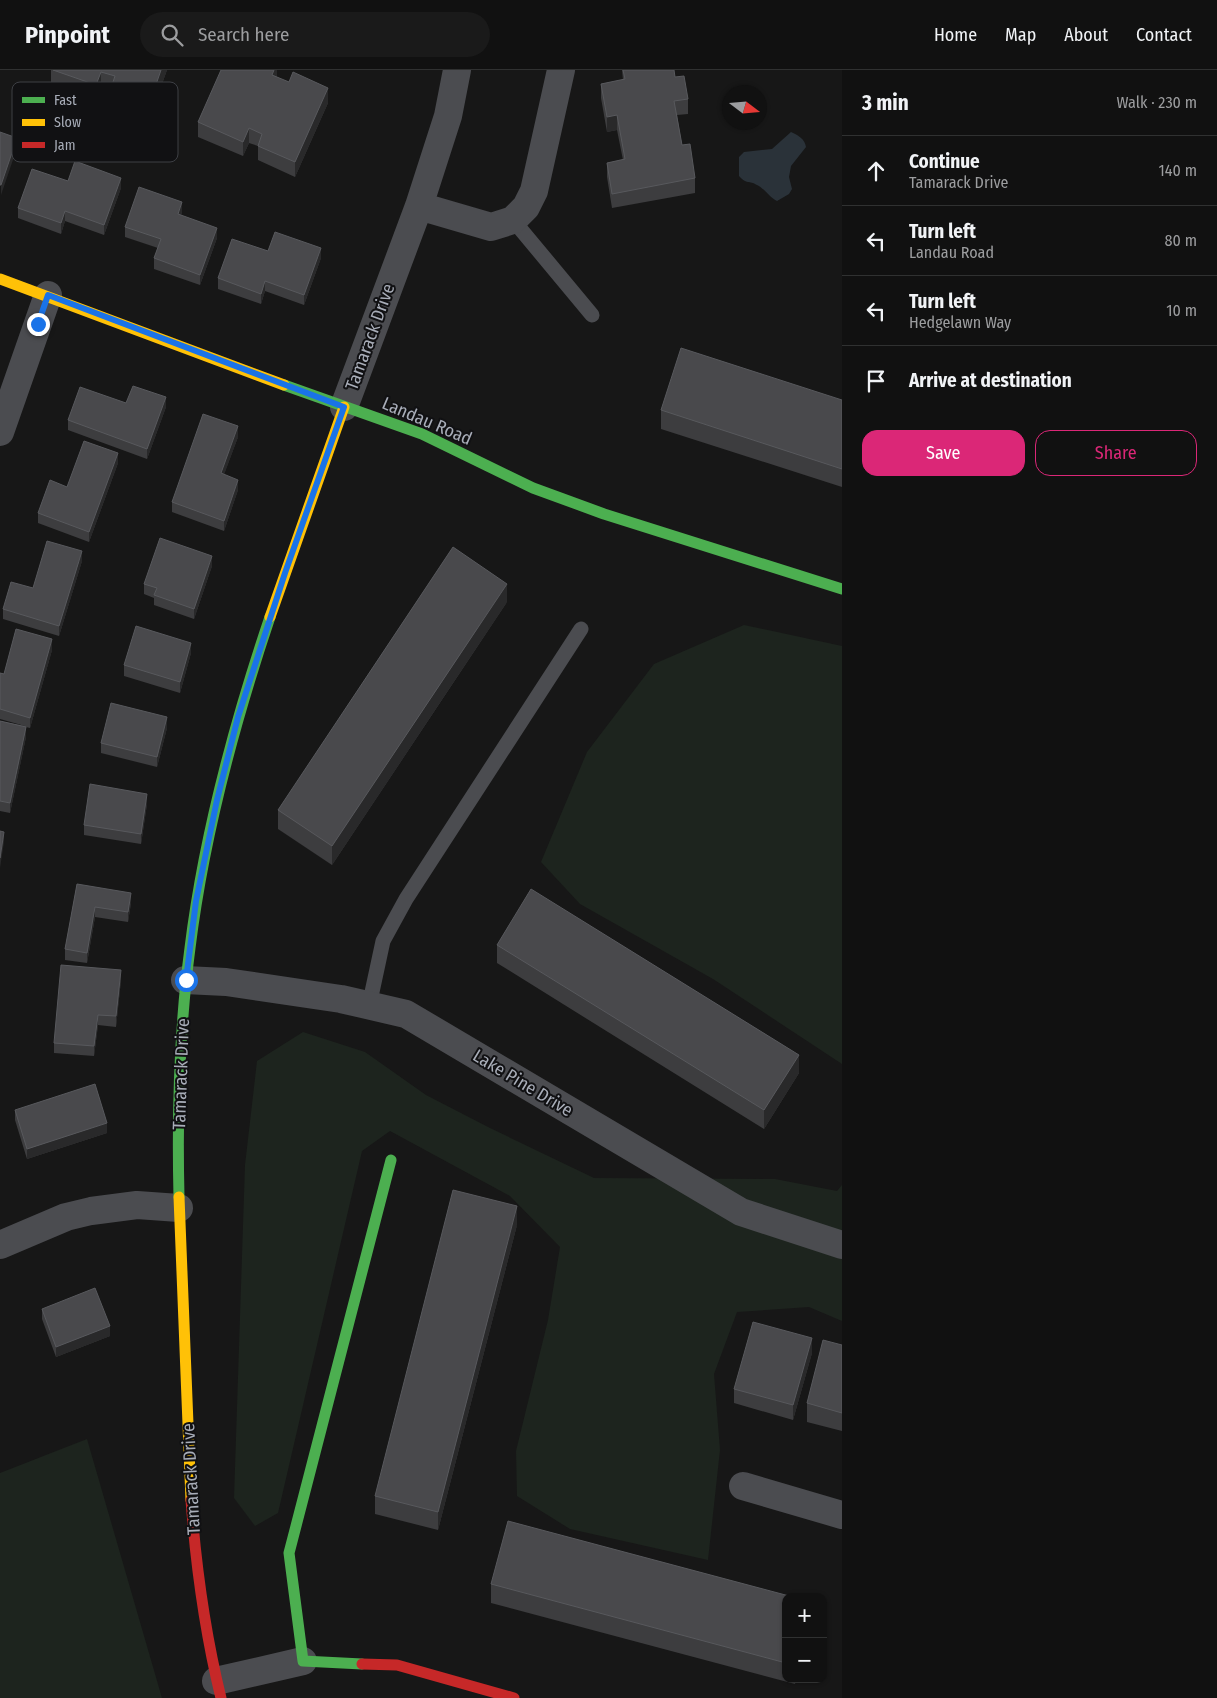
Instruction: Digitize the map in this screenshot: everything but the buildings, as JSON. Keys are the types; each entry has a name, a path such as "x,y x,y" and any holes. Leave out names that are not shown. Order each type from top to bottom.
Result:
{"street":[{"name":"Tamarack Drive","path":"218,1690 208,1649 197,1576 189,1466 179,1208 177,1116 186,980 196,901 217,800 238,717 285,573 344,407 419,206 448,116 457,70"},
{"path":"419,206 491,227 513,220 526,207 534,191 561,70"},
{"name":"Landau Road","path":"0,279 48,295 344,407 422,434 532,488 604,514 842,589"},
{"path":"0,432 48,295"},
{"name":"Lake Pine Drive","path":"186,980 226,982 340,1000 406,1014 741,1212 842,1245"},
{"path":"303,1660 289,1553 391,1160"},
{"path":"0,1245 66,1217 91,1211 136,1205 179,1208"},
{"path":"743,1486 842,1515"},
{"path":"218,1690 303,1660 397,1665 514,1698"}],"lane":[{"path":"513,220 592,315"},
{"path":"370,1006 383,941 406,899 581,629"}],"shaded area":[{"path":"791,132 803,140 806,147 791,166 789,177 792,189 789,194 777,201 760,187 739,176 739,157 744,152 772,149"},
{"path":"744,625 842,646 842,1064 713,979 580,904 541,862 587,752 654,664"},
{"path":"303,1032 365,1052 426,1095 594,1178 775,1179 837,1191 842,1185 842,1321 809,1307 737,1312 714,1374 720,1450 708,1560 570,1529 517,1496 516,1451 548,1320 560,1247 510,1196 390,1131 362,1151 278,1513 255,1526 234,1498 245,1165 257,1061"},
{"path":"87,1439 162,1698 0,1698 0,1473"}],"traffic: fast":[{"path":"284,385 422,434 533,488 604,514 842,589"},
{"path":"179,1197 178,1135 181,1041 186,979 196,905 203,863 222,780 244,698 270,617"},
{"path":"362,1664 303,1661 289,1553 391,1160"}],"traffic: slow":[{"path":"0,279 284,385"},
{"path":"270,617 344,407"},
{"path":"179,1197 191,1500"}],"traffic: jam":[{"path":"191,1500 202,1600 221,1698"},
{"path":"362,1664 397,1665 514,1698"}],"route":[{"path":"38,324 48,295 344,407 285,573 238,717 217,800 196,901 186,980"}]}
